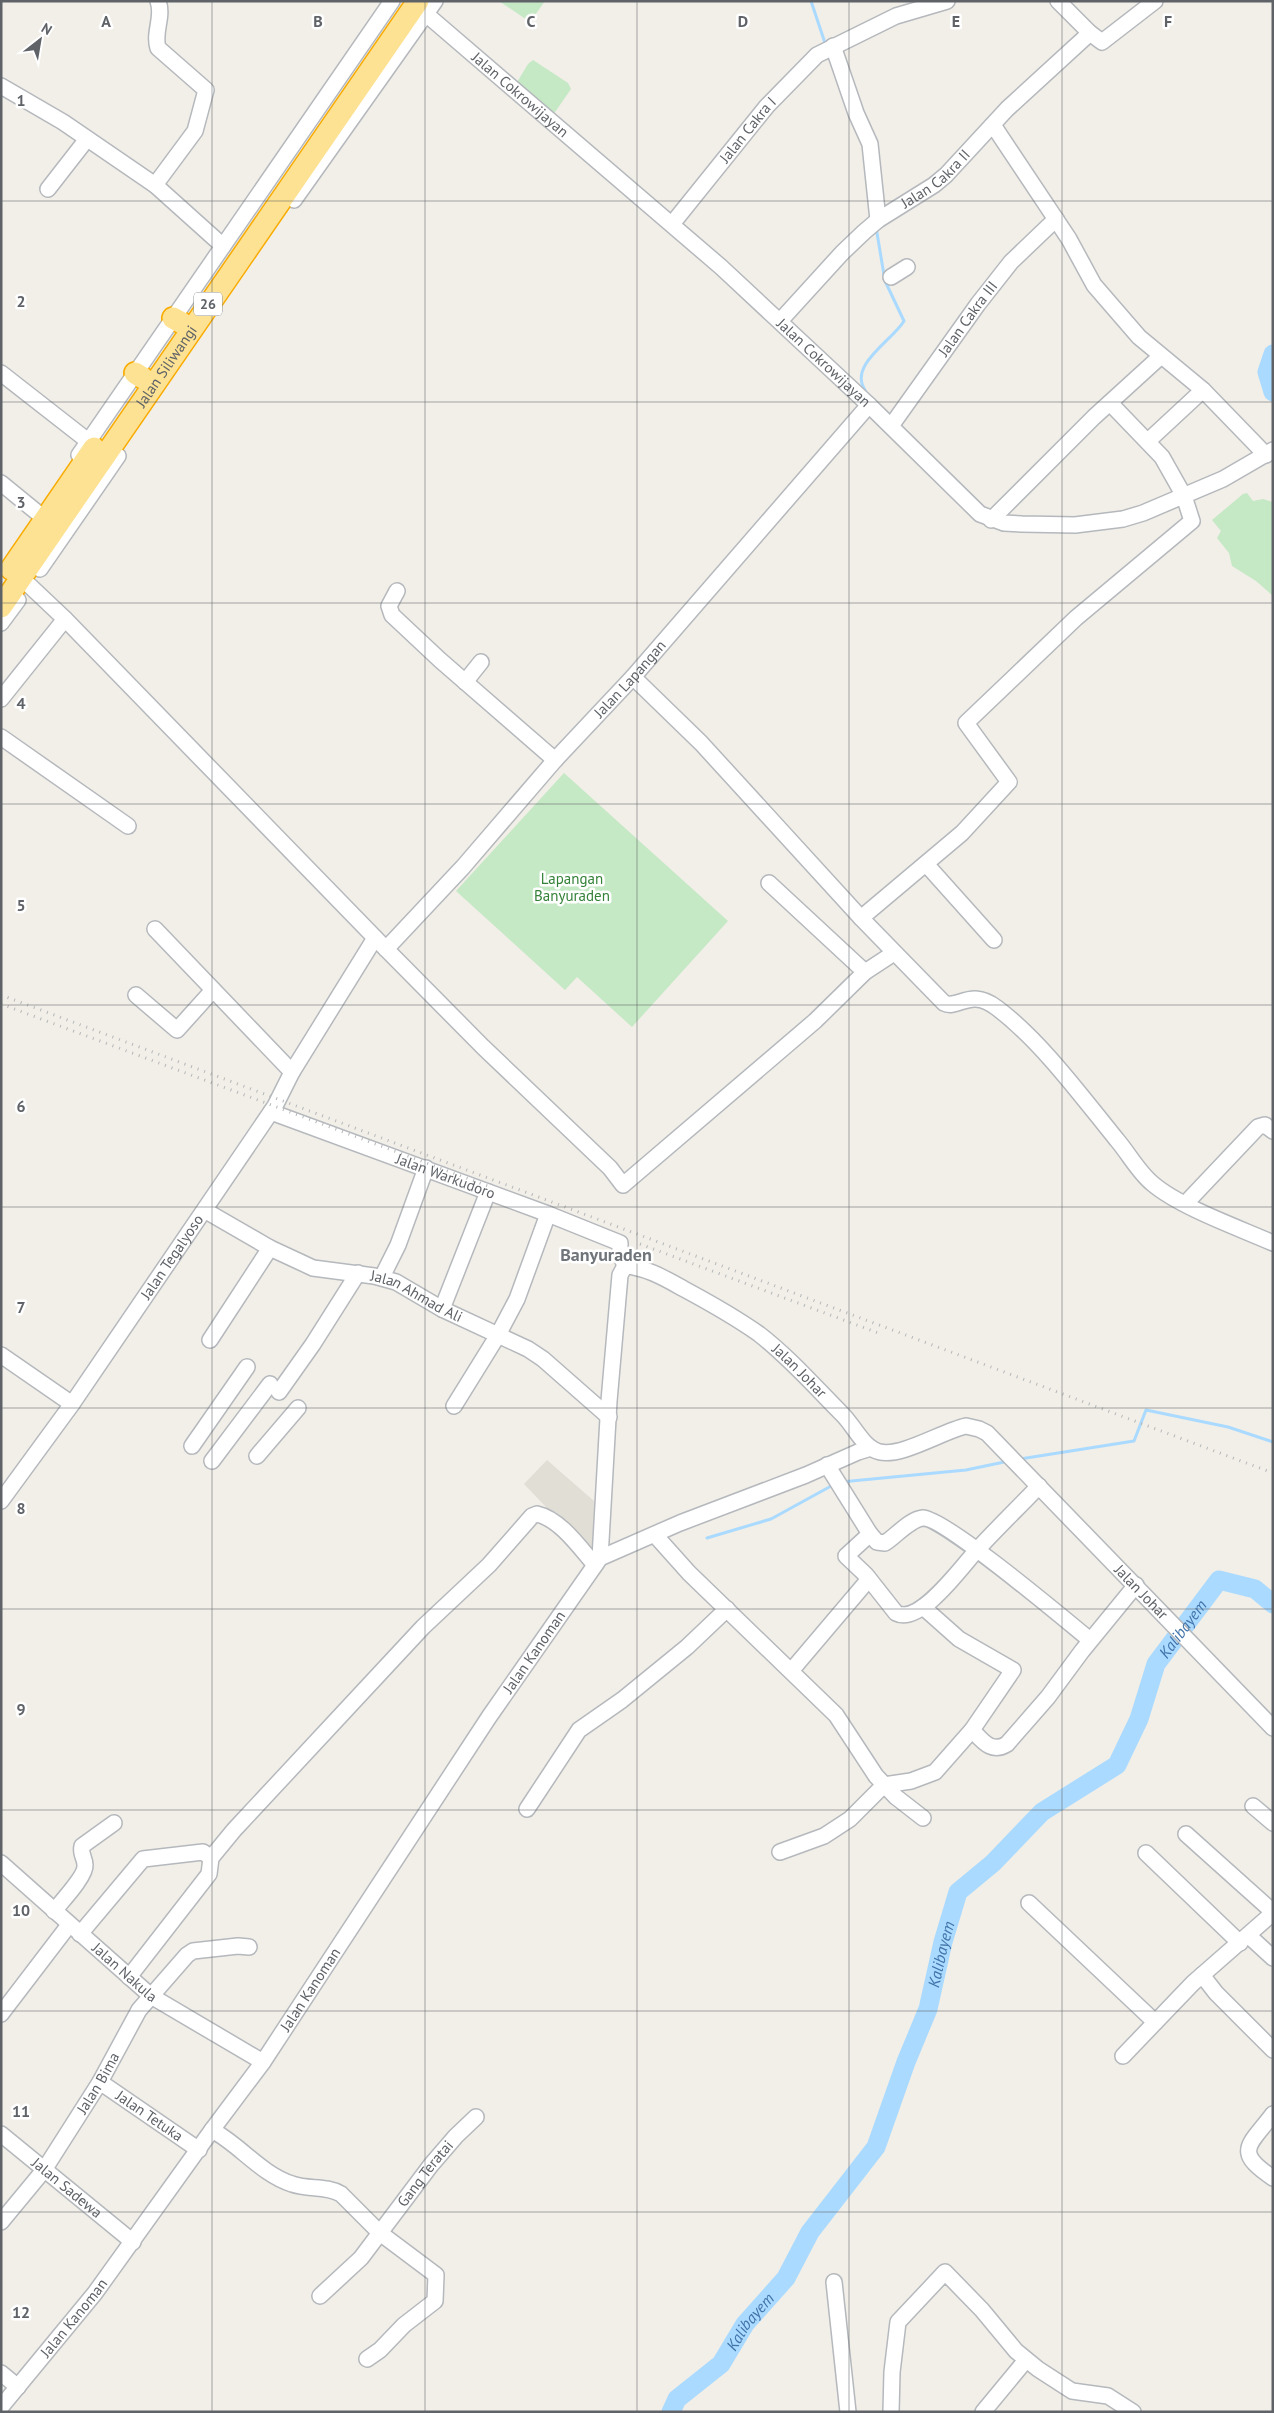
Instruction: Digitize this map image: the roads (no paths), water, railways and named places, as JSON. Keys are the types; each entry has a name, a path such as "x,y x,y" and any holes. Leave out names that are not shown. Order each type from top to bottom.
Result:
{"highway":[{"name":"Jalan Siliwangi","path":"1,608 187,316 404,1"},
{"name":"Jalan Siliwangi","path":"1,584 139,375 187,316 426,5"}],"street":[{"path":"155,185 196,131 206,90 158,48 156,38 160,15 158,1"},
{"path":"187,316 223,246 392,1"},
{"name":"Jalan Cakra I","path":"672,224 767,106 798,73 829,49 896,16 948,1"},
{"path":"1058,1 1090,34 1102,42 1155,1"},
{"path":"1,623 29,585 426,5"},
{"name":"Jalan Cokrowijayan","path":"426,5 780,321 891,426 965,501 980,514 991,520 1004,523 1075,525 1123,519 1184,496 1222,479 1269,453"},
{"name":"Jalan Cakra II","path":"780,321 831,265 872,225 934,185 1007,109 1090,34"},
{"path":"829,49 843,74 856,113 870,144 872,225"},
{"path":"1,86 87,139 155,185 223,246"},
{"path":"993,125 1056,219 1094,285 1139,337 1203,390 1269,453"},
{"path":"48,189 87,139"},
{"name":"Jalan Cakra III","path":"891,426 943,350 1011,262 1056,219"},
{"path":"891,277 907,267"},
{"path":"991,520 1110,403 1161,356"},
{"path":"1,373 88,441"},
{"path":"1,568 88,441 139,375"},
{"path":"1148,441 1203,390"},
{"path":"861,918 962,833 1009,782 966,723 1076,618 1192,521 1184,496 1162,457 1110,403"},
{"name":"Jalan Lapangan","path":"386,949 463,868 555,760 634,677 869,405"},
{"path":"1,483 39,514"},
{"path":"29,585 65,619 494,1060 610,1168 623,1185 815,1021 865,972 894,953"},
{"path":"397,591 389,606 392,615 465,682 555,760"},
{"path":"1,699 65,619"},
{"path":"465,682 481,662"},
{"path":"634,677 701,742 861,918 948,1005 971,997 984,1000 997,1008 1050,1060 1151,1183 1186,1203 1273,1243"},
{"path":"1,736 128,826"},
{"path":"926,864 994,940"},
{"path":"769,883 865,972"},
{"path":"156,929 292,1072"},
{"name":"Jalan Tegalyoso","path":"1,1501 72,1404 206,1211 271,1112 292,1072 375,938"},
{"path":"136,995 176,1030 213,990"},
{"name":"Jalan Warkudoro","path":"271,1112 426,1168 620,1243 620,1253 625,1266"},
{"path":"1186,1203 1258,1127 1265,1126 1273,1131"},
{"path":"382,1277 398,1246 426,1168"},
{"path":"442,1309 488,1192"},
{"name":"Jalan Ahmad Ali","path":"206,1211 270,1248 313,1268 382,1277 396,1282 442,1309 528,1349 543,1359 609,1417"},
{"path":"454,1406 498,1335 528,1272 548,1214"},
{"path":"210,1340 270,1248"},
{"path":"597,1561 609,1417 615,1314 620,1275 625,1266"},
{"name":"Jalan Johar","path":"625,1266 634,1266 660,1276 731,1315 760,1335 800,1371 849,1421 871,1448 880,1452 894,1452 958,1428 970,1426 983,1430 991,1436 1136,1585 1195,1650 1273,1728"},
{"path":"212,1461 313,1344 358,1273"},
{"path":"1,1355 72,1404"},
{"path":"192,1446 247,1367"},
{"path":"257,1456 298,1408"},
{"path":"597,1561 680,1523 871,1448"},
{"path":"827,1465 870,1534 877,1542 884,1543 913,1522 926,1518 940,1523 1090,1640"},
{"path":"870,1534 846,1556 869,1579 898,1614 908,1615 923,1607 956,1576 977,1550 1039,1486"},
{"path":"129,1977 209,1874 211,1858 400,1651 489,1566 532,1516 537,1514 548,1519 597,1561"},
{"path":"655,1535 836,1716 876,1776 923,1818"},
{"name":"Jalan Kanoman","path":"1,2407 133,2242 212,2130 263,2062 489,1717 528,1665 597,1561"},
{"path":"791,1671 869,1579"},
{"path":"972,1730 992,1747 999,1748 1007,1744 1048,1696 1090,1640 1136,1585"},
{"path":"780,1852 824,1836 850,1819 884,1785 903,1783 935,1772 972,1730 1012,1670 959,1639 923,1607"},
{"path":"527,1809 584,1725 622,1700 687,1647 727,1609"},
{"path":"1253,1806 1273,1823"},
{"path":"54,1911 83,1872 85,1863 82,1846 114,1823"},
{"path":"1123,2056 1202,1975 1273,1912 1186,1834"},
{"path":"1,2014 74,1929 143,1859 203,1852 211,1858"},
{"path":"1146,1853 1244,1939 1273,1958"},
{"name":"Jalan Nakula","path":"1,1863 151,1996 263,2062"},
{"path":"1029,1903 1155,2022"},
{"name":"Jalan Bima","path":"1,2222 44,2170 100,2082 139,2010 189,1952 238,1946 249,1947"},
{"path":"1202,1975 1222,2000 1273,2050"},
{"name":"Jalan Tetuka","path":"100,2082 199,2150"},
{"path":"1273,2114 1250,2146 1248,2153 1251,2161 1273,2178"},
{"name":"Gang Teratai","path":"320,2296 361,2258 431,2165 456,2136 476,2118"},
{"path":"212,2130 224,2137 274,2176 292,2184 326,2188 341,2194 380,2233 436,2275 435,2301 404,2325 380,2350 367,2359"},
{"name":"Jalan Sadewa","path":"1,2134 133,2242"},
{"path":"891,2412 892,2372 898,2322 945,2272 1026,2360 1054,2381 1074,2392 1108,2396 1133,2412"},
{"path":"834,2282 849,2411"},
{"path":"983,2412 1026,2360"},
{"path":"1,2373 18,2387"}],"waterway":[{"path":"811,1 826,46"},
{"path":"865,390 861,381 862,371 867,362 904,321 885,281 876,227"},
{"name":"Kalibayem","path":"1273,354 1267,372 1273,392"},
{"path":"1020,1459 1134,1441 1146,1410 1228,1427 1273,1442"},
{"path":"841,1482 966,1470 1009,1461"},
{"path":"707,1538 771,1519 833,1485"},
{"name":"Kalibayem","path":"671,2412 677,2399 721,2364 745,2324 786,2278 810,2232 876,2147 906,2062 928,2009 943,1942 958,1892 993,1863 1042,1812 1117,1765 1139,1719 1156,1664 1219,1580 1255,1589 1273,1604"}],"railway":[{"path":"1,995 1273,1473"},
{"path":"1,1004 488,1186"},
{"path":"640,1244 881,1334"}],"district":[{"name":"Banyuraden","path":"606,1255"}],"park label":[{"name":"Lapangan Banyuraden","path":"572,888"}]}
